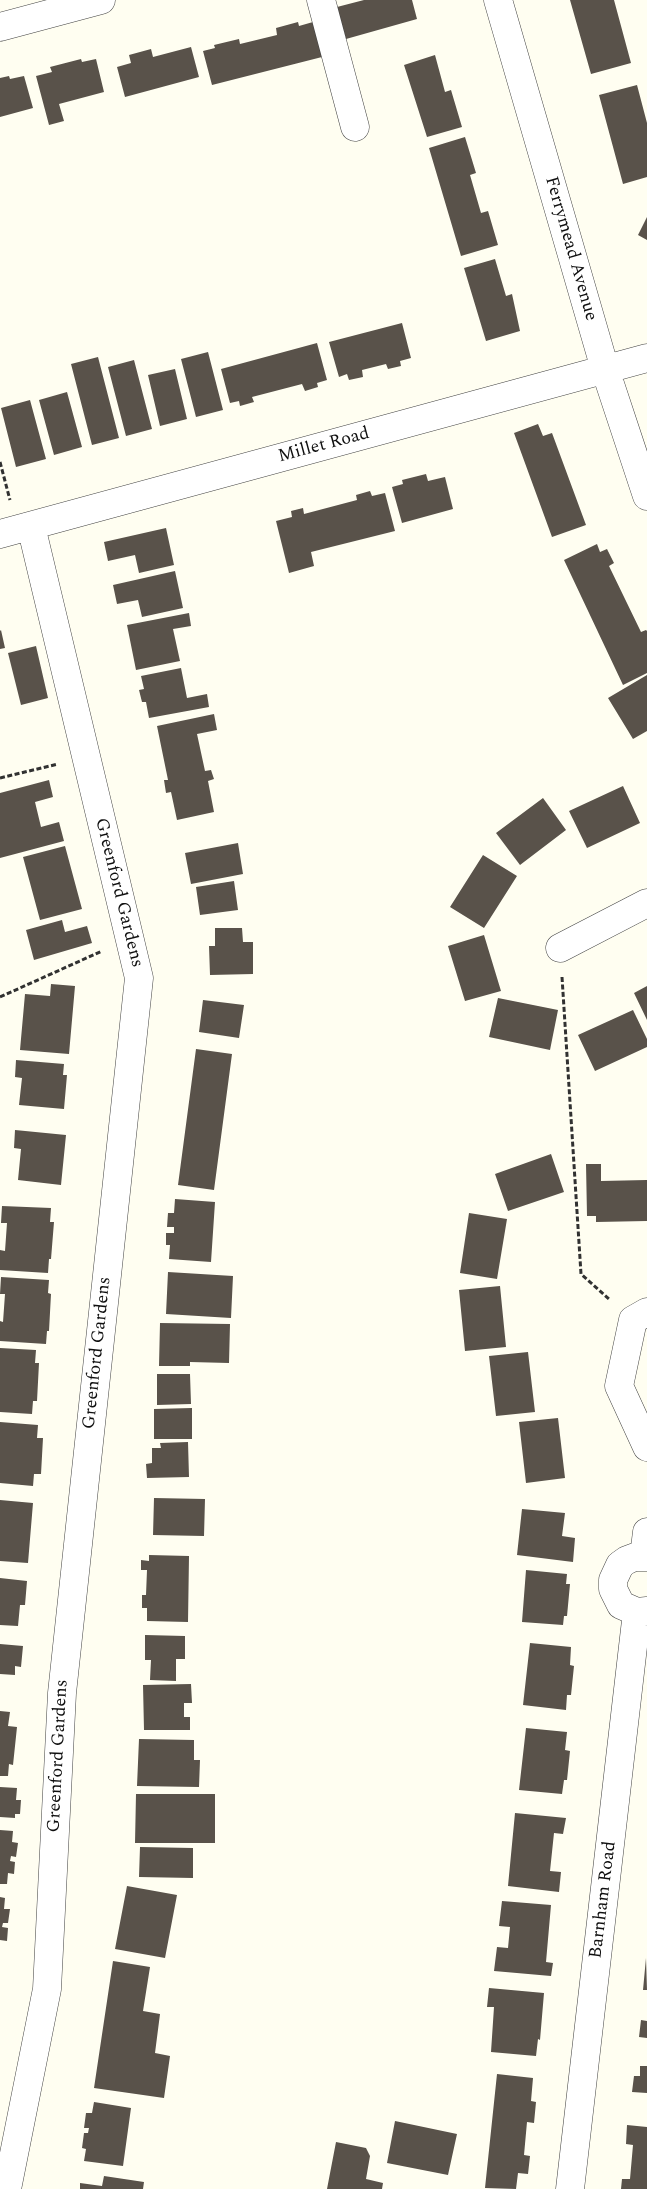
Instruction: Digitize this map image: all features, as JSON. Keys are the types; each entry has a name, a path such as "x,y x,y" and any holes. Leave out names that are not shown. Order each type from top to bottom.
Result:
{"street":[{"path":"0,27 101,0"},
{"path":"321,0 355,127"},
{"name":"Ferrymead Avenue","path":"498,0 605,369 647,496"},
{"name":"Millet Road","path":"0,534 647,358"},
{"name":"Greenford Gardens","path":"7,2189 47,1989 62,1693 138,978 31,526"},
{"path":"560,948 647,903"},
{"path":"640,1316 619,1386 647,1447"},
{"name":"Barnham Road","path":"570,2187 642,1611 622,1605 613,1590 613,1580 620,1565 635,1557 646,1548"}],"path":[{"path":"0,462 10,500 31,526"},
{"path":"0,778 86,758"},
{"path":"0,998 129,939"},
{"path":"560,948 581,1274 640,1316"}],"building":[{"path":"364,0 412,0 417,19 346,39 337,7"},
{"path":"570,0 614,0 631,63 591,74"},
{"path":"298,22 299,26 313,22 322,57 212,85 203,51 215,48 214,45 239,39 240,44 277,35 276,28"},
{"path":"191,47 199,77 125,97 117,67 131,63 129,55 151,49 153,57"},
{"path":"435,55 445,92 451,90 462,127 427,137 404,65"},
{"path":"81,59 82,62 96,59 104,92 59,104 64,121 49,125 36,76 52,72 50,67"},
{"path":"9,76 10,79 24,76 33,108 0,117 0,78"},
{"path":"637,85 647,123 647,177 623,184 599,95"},
{"path":"465,137 476,173 470,175 481,213 488,211 498,245 461,256 429,148"},
{"path":"647,217 647,240 638,235"},
{"path":"495,259 506,296 512,294 520,331 486,341 464,268"},
{"path":"402,323 411,358 400,361 401,366 388,369 386,364 362,370 363,377 349,380 347,374 339,377 329,342"},
{"path":"317,343 327,380 317,383 318,387 305,391 302,384 252,397 254,402 240,406 239,401 230,403 221,369"},
{"path":"208,352 223,410 196,417 181,359"},
{"path":"98,357 119,438 92,445 71,364"},
{"path":"134,360 152,429 126,436 108,367"},
{"path":"175,369 187,419 160,426 148,375"},
{"path":"67,392 82,447 54,455 39,400"},
{"path":"30,400 46,459 16,467 1,408"},
{"path":"538,424 543,436 552,433 586,525 552,537 514,433"},
{"path":"426,474 428,481 445,477 453,509 402,523 392,487 403,484 402,480"},
{"path":"370,491 372,496 385,493 395,531 311,552 314,566 289,573 276,521 292,517 291,511 303,508 304,514 357,500 356,495"},
{"path":"166,528 174,565 139,573 135,555 108,561 104,542"},
{"path":"597,544 600,552 607,549 614,563 609,566 641,632 647,631 647,673 623,685 564,560"},
{"path":"175,571 183,608 142,617 138,600 117,604 113,585"},
{"path":"189,613 191,626 173,629 180,661 136,670 127,625"},
{"path":"0,631 5,648 0,649"},
{"path":"36,646 48,698 21,705 8,653"},
{"path":"181,668 187,698 207,694 209,707 149,718 146,702 142,702 139,690 144,689 141,676"},
{"path":"647,675 647,731 633,739 608,698"},
{"path":"214,714 217,730 197,734 205,771 211,770 214,779 208,781 214,812 177,820 171,792 166,793 164,780 168,780 157,726"},
{"path":"49,780 53,797 35,802 41,827 59,822 64,841 0,858 0,793"},
{"path":"623,786 640,823 587,848 569,811"},
{"path":"543,798 566,830 520,865 496,833"},
{"path":"238,843 243,874 191,884 185,853"},
{"path":"65,846 82,909 40,920 23,857"},
{"path":"483,855 517,876 484,928 450,907"},
{"path":"234,881 238,910 200,915 196,887"},
{"path":"62,920 65,932 87,926 92,943 34,960 26,930"},
{"path":"215,928 242,928 243,942 253,942 253,974 210,975 209,946 215,946"},
{"path":"484,935 501,991 465,1001 448,946"},
{"path":"51,984 75,986 69,1054 20,1050 25,994 50,996"},
{"path":"647,986 647,1020 634,993"},
{"path":"498,998 558,1010 550,1050 489,1037"},
{"path":"203,1000 244,1005 239,1038 199,1032"},
{"path":"633,1010 647,1039 647,1047 595,1071 578,1035"},
{"path":"196,1049 232,1054 214,1190 178,1185"},
{"path":"16,1060 64,1064 63,1075 67,1075 64,1109 19,1105 22,1078 15,1077"},
{"path":"15,1130 66,1135 61,1185 18,1180 21,1149 14,1148"},
{"path":"551,1154 564,1192 508,1211 495,1174"},
{"path":"586,1164 601,1164 601,1181 647,1180 647,1221 596,1222 596,1216 587,1216"},
{"path":"175,1199 215,1202 211,1262 169,1259 170,1245 166,1245 166,1233 174,1233 174,1227 167,1227 168,1213 174,1213"},
{"path":"2,1206 51,1208 50,1222 54,1222 48,1273 0,1270 0,1250 5,1251 7,1223 1,1223"},
{"path":"469,1213 507,1219 497,1279 460,1273"},
{"path":"168,1272 233,1276 231,1318 166,1314"},
{"path":"1,1277 49,1280 48,1293 51,1294 49,1331 47,1331 46,1344 0,1341 0,1321 3,1322 5,1294 0,1294"},
{"path":"500,1286 506,1347 465,1351 459,1290"},
{"path":"160,1323 230,1324 229,1363 190,1362 190,1366 159,1366"},
{"path":"0,1348 36,1350 35,1363 39,1363 37,1401 33,1401 32,1414 0,1412"},
{"path":"528,1352 535,1412 496,1416 489,1356"},
{"path":"157,1374 190,1374 191,1404 157,1405"},
{"path":"192,1408 192,1439 154,1439 154,1409"},
{"path":"558,1418 565,1478 526,1483 519,1422"},
{"path":"0,1422 38,1425 37,1438 43,1438 41,1474 34,1474 33,1486 0,1483"},
{"path":"188,1442 189,1477 147,1478 146,1464 152,1463 152,1448 161,1448 160,1443"},
{"path":"154,1498 205,1499 204,1536 153,1535"},
{"path":"0,1500 33,1503 28,1563 0,1561"},
{"path":"522,1509 565,1513 562,1536 575,1538 573,1562 517,1555"},
{"path":"149,1555 189,1556 188,1622 147,1621 147,1608 142,1608 142,1595 146,1595 147,1570 141,1570 141,1560 149,1561"},
{"path":"526,1570 567,1574 566,1584 570,1584 567,1616 564,1616 563,1625 522,1622"},
{"path":"0,1578 27,1581 25,1605 20,1605 18,1626 0,1625"},
{"path":"145,1635 185,1636 185,1659 176,1659 176,1681 150,1680 151,1660 145,1660"},
{"path":"530,1643 571,1647 570,1665 574,1666 571,1695 567,1695 566,1710 523,1705"},
{"path":"0,1644 23,1646 21,1667 15,1666 15,1675 0,1674"},
{"path":"191,1684 192,1703 184,1703 184,1717 190,1717 190,1730 144,1730 143,1685"},
{"path":"0,1711 10,1712 8,1726 17,1727 13,1765 9,1764 8,1776 0,1776"},
{"path":"526,1728 567,1732 565,1750 570,1751 567,1780 564,1780 562,1794 519,1790"},
{"path":"139,1739 194,1740 194,1760 200,1760 199,1787 137,1786"},
{"path":"0,1787 17,1788 16,1800 21,1800 20,1814 15,1814 15,1818 0,1817"},
{"path":"136,1794 215,1794 215,1843 135,1843"},
{"path":"515,1813 566,1818 563,1834 554,1833 550,1871 561,1872 559,1892 508,1886"},
{"path":"0,1830 13,1831 12,1842 18,1843 16,1857 11,1856 10,1861 15,1862 14,1874 8,1873 7,1884 0,1884"},
{"path":"140,1847 193,1848 193,1878 139,1877"},
{"path":"127,1886 177,1895 165,1958 115,1949"},
{"path":"0,1897 5,1898 4,1909 10,1909 8,1923 3,1923 2,1927 8,1928 7,1941 0,1940"},
{"path":"502,1901 551,1905 546,1962 553,1963 551,1976 494,1971 497,1947 508,1948 510,1927 499,1926"},
{"path":"646,1958 647,1990 643,1990"},
{"path":"113,1961 150,1967 143,2011 160,2014 155,2053 170,2056 164,2098 94,2088"},
{"path":"489,1988 544,1993 540,2040 538,2039 536,2056 491,2052 494,2007 487,2007"},
{"path":"641,2020 647,2021 647,2038 639,2037"},
{"path":"640,2066 647,2066 647,2093 632,2092 634,2076 640,2076"},
{"path":"497,2074 533,2078 531,2101 536,2102 534,2123 527,2122 524,2155 530,2156 528,2174 518,2173 516,2189 485,2188"},
{"path":"94,2102 131,2108 123,2166 84,2161 86,2149 82,2148 84,2133 88,2133 89,2128 84,2128 86,2113 92,2113"},
{"path":"395,2121 457,2134 448,2175 387,2163"},
{"path":"627,2125 647,2127 647,2189 621,2189 622,2179 630,2179 633,2145 626,2144"},
{"path":"336,2142 366,2148 370,2156 366,2179 383,2183 382,2189 327,2189"},
{"path":"104,2176 144,2182 143,2189 80,2189 80,2183 102,2186"}]}
